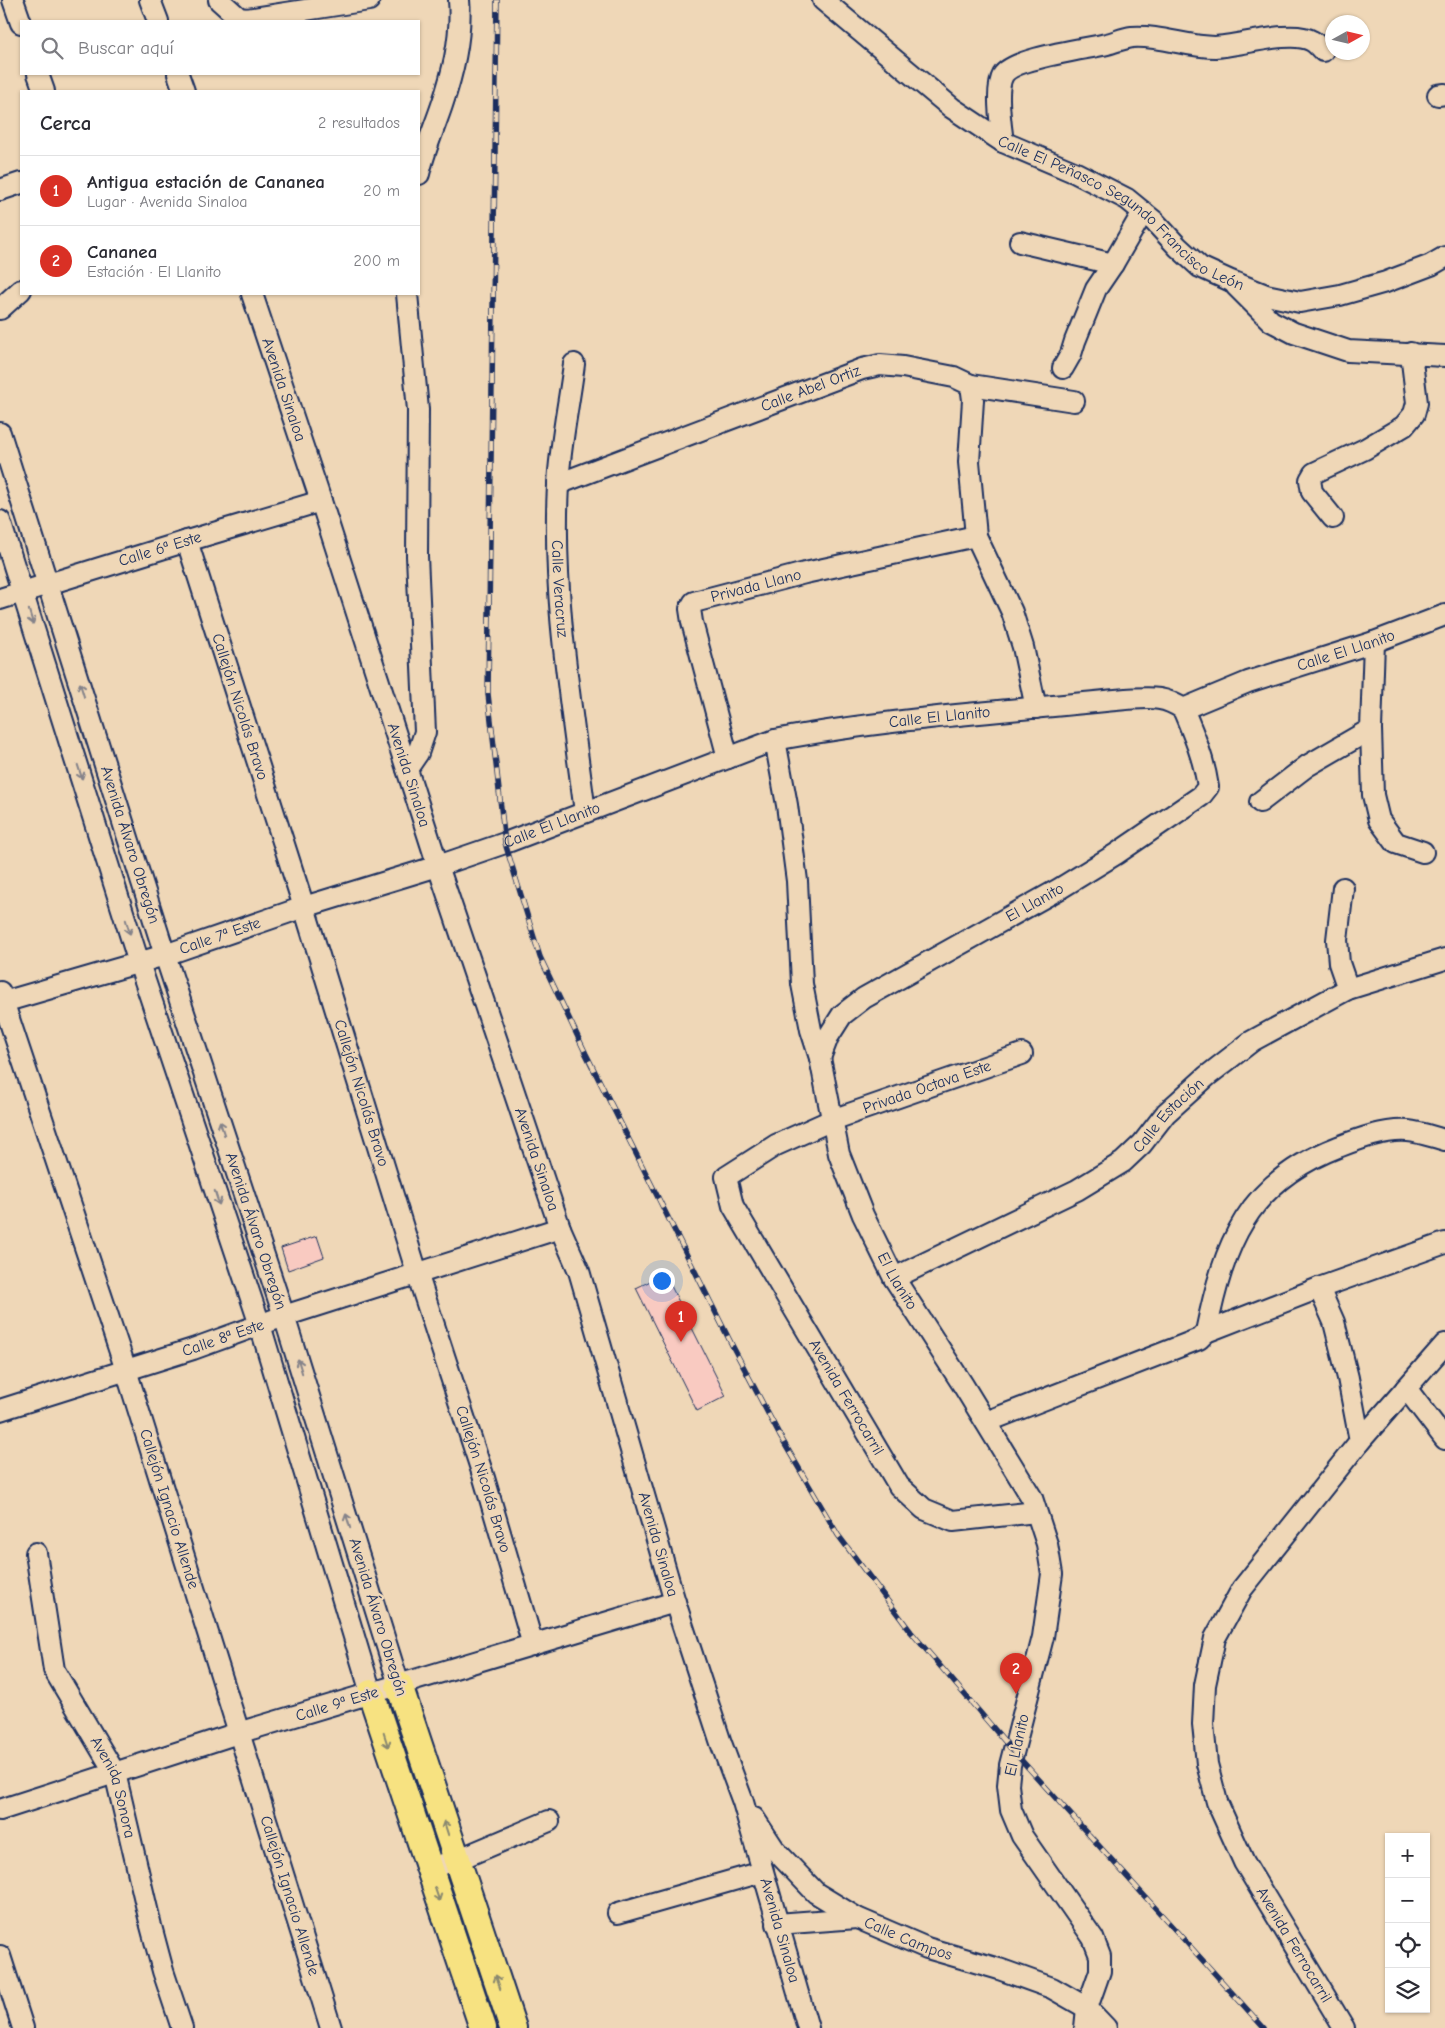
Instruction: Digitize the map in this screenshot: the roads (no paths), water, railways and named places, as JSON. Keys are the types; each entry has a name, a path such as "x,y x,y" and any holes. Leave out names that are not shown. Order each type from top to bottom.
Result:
{"main road":[{"name":"Avenida Álvaro Obregón","path":"398,1685 513,2028"},
{"name":"Avenida Álvaro Obregón","path":"370,1694 482,2028"}],"street":[{"path":"13,0 20,21"},
{"path":"150,0 158,20"},
{"path":"219,0 239,18 247,19 369,0"},
{"name":"Calle El Peñasco Segundo Francisco León","path":"823,0 952,108 1003,142 1076,173 1127,199 1154,221 1200,268 1231,281 1271,321 1294,334 1348,351 1445,356"},
{"path":"420,170 442,104 455,56 463,3"},
{"path":"1003,142 999,100 1003,75 1012,66 1034,59 1131,37 1216,47 1296,37 1311,40 1324,51"},
{"path":"38,75 44,90"},
{"path":"178,75 184,90"},
{"path":"0,190 20,183"},
{"path":"1063,368 1072,354 1075,341 1096,289 1114,264 1143,212"},
{"path":"1020,242 1114,264"},
{"path":"1231,281 1266,295 1300,302 1340,295 1386,282 1431,265 1445,257"},
{"path":"0,309 20,291"},
{"name":"Avenida Sinaloa","path":"252,295 321,501 438,866 560,1228 579,1271 675,1602 721,1743 743,1802 808,2028"},
{"path":"407,295 418,410 417,556 425,732 418,753 407,769"},
{"path":"1333,518 1312,492 1310,480 1314,473 1365,449 1404,426 1414,414 1417,402 1411,353"},
{"name":"Calle Veracruz","path":"574,364 558,484 557,562 566,667 585,812"},
{"name":"Calle Abel Ortiz","path":"558,484 862,369 880,366 903,367 954,377 971,384 1074,401"},
{"path":"971,384 973,400 969,462 976,536 1012,612 1023,647 1036,708"},
{"name":"Avenida Álvaro Obregón","path":"0,433 165,955 284,1316 398,1685"},
{"name":"Calle 6ª Este","path":"0,599 187,540 321,501"},
{"name":"Avenida Álvaro Obregón","path":"0,521 180,1087 260,1325 370,1694"},
{"name":"Privada Llano","path":"728,758 692,622 690,609 694,602 806,573 976,536"},
{"name":"Callejón Nicolás Bravo","path":"187,540 304,907 417,1274 484,1478 533,1646"},
{"name":"Calle El Llanito","path":"438,866 775,740 873,724 1126,699 1154,698 1170,700 1183,709 1248,682 1374,642 1445,615"},
{"path":"1374,642 1371,729 1372,795 1379,820 1396,843 1423,852"},
{"name":"El Llanito","path":"1086,2028 1087,2008 1100,1971 1100,1956 1093,1938 1022,1836 1011,1810 1008,1785 1010,1765 1044,1638 1052,1574 1047,1544 1032,1498 894,1278 863,1215 842,1163 820,1058 828,1038 842,1015 864,998 1084,874 1201,796 1208,787 1206,773 1200,749 1183,709"},
{"path":"66,730 91,720"},
{"path":"1260,802 1307,766 1371,729"},
{"path":"775,740 787,804 797,881 802,984 811,1030 820,1058"},
{"name":"Calle 7ª Este","path":"1,999 140,963 304,907 438,866"},
{"path":"1343,888 1336,940 1339,963 1348,989"},
{"name":"Calle Estación","path":"894,1278 1077,1190 1123,1162 1142,1144 1166,1113 1207,1076 1252,1041 1348,989 1445,959"},
{"name":"Callejón Ignacio Allende","path":"1,999 126,1370 331,2028"},
{"name":"Privada Octava Este","path":"726,1176 776,1145 832,1120 1022,1054"},
{"path":"180,1087 206,1080"},
{"path":"1206,1332 1222,1266 1238,1231 1258,1199 1295,1168 1321,1154 1364,1138 1398,1131 1410,1131 1445,1140"},
{"name":"Avenida Ferrocarril","path":"726,1176 733,1206 899,1486 924,1509 953,1521 1036,1512"},
{"name":"Calle 8ª Este","path":"0,1410 126,1370 284,1316 560,1228"},
{"path":"986,1422 1188,1344 1199,1339 1206,1332 1319,1288 1445,1243"},
{"path":"1319,1288 1334,1322 1348,1378 1360,1442"},
{"name":"Avenida Ferrocarril","path":"1344,2028 1244,1862 1217,1802 1207,1764 1203,1724 1205,1686 1215,1638 1242,1588 1360,1442 1445,1344"},
{"path":"1406,1388 1445,1440"},
{"name":"Avenida Sonora","path":"36,1553 54,1670 114,1773 151,1926 182,2028"},
{"name":"Calle 9ª Este","path":"0,1810 238,1733 675,1602"},
{"name":"Calle Campos","path":"743,1802 774,1850 816,1893 857,1918 928,1948 999,1969 1052,1988 1087,2008 1106,2028"},
{"path":"428,1868 457,1860 549,1821"},
{"path":"618,1914 762,1872"},
{"path":"777,1924 857,1918"},
{"path":"0,1956 23,2028"}],"railway":[{"path":"497,0 488,694 505,843 540,957 586,1054 733,1347 780,1436 838,1535 911,1632 1014,1752 1264,2028"}],"place":[{"name":"Antigua estación de Cananea","path":"681,1342"},
{"name":"Cananea","path":"1016,1694"}]}
